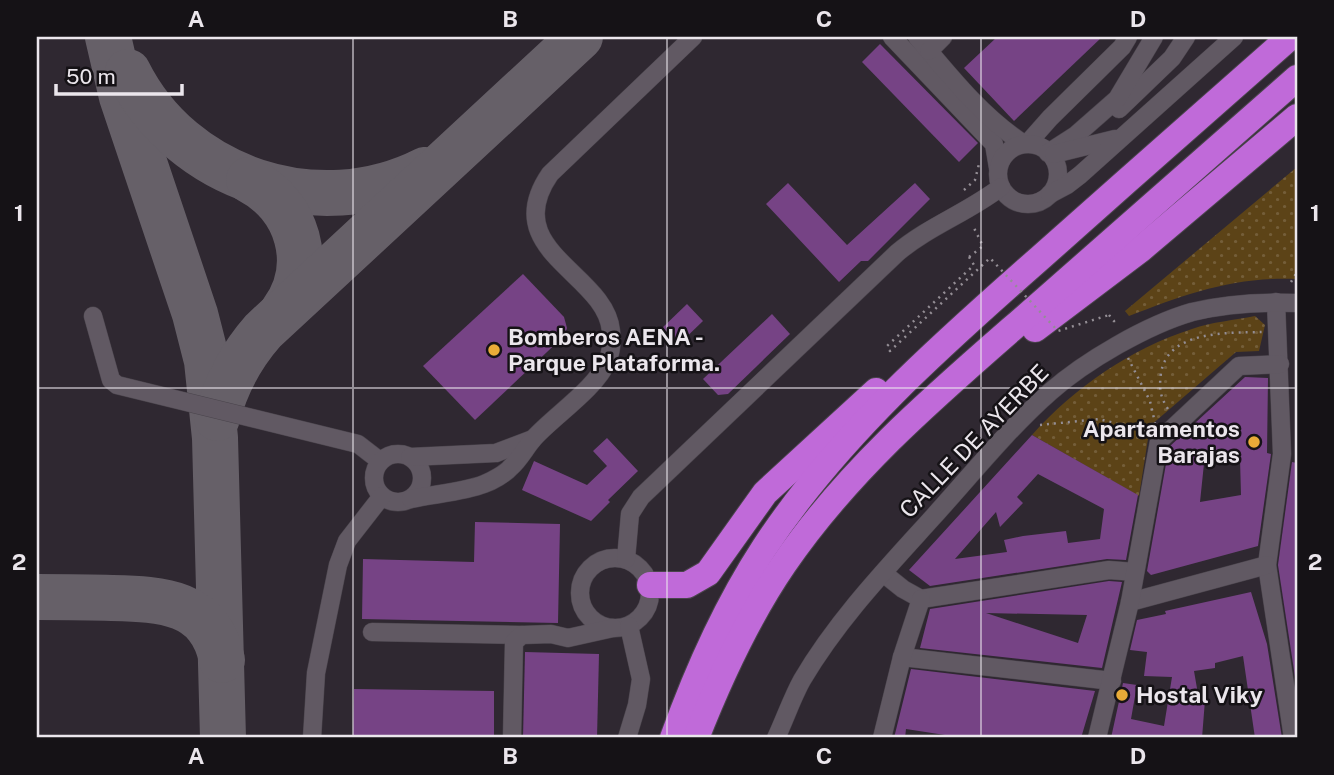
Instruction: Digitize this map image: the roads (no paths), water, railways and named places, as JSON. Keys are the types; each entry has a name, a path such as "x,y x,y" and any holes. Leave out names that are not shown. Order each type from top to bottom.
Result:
{"highway":[{"path":"673,738 692,685 736,593 765,547 822,471 946,341 1290,37"},
{"path":"696,738 734,651 757,607 785,563 826,509 862,468 905,424 973,363 1297,78"},
{"path":"973,363 1018,342 1131,257 1297,117"},
{"path":"650,585 687,585 708,573 756,504 784,474 906,366 946,341"}],"street":[{"path":"534,439 496,453 410,457 394,453 380,461 373,475 374,484 382,496 397,502 484,484 511,468 534,439 598,377 608,361 611,346 611,329 607,314 549,249 541,236 536,219 540,187 550,174 693,37"},
{"path":"891,37 994,144 1000,187 1018,202 1029,204 1041,201 1080,175 1234,37"},
{"path":"917,37 1005,132 1050,154 1058,175 1050,194"},
{"path":"929,51 943,37"},
{"path":"998,168 1007,152 1025,144 1122,47 1128,37"},
{"path":"1080,175 1081,141 1117,99 1154,37"},
{"path":"1081,141 1156,75 1186,37"},
{"path":"1050,154 1081,141 1120,138"},
{"path":"626,559 630,514 641,497 897,253 918,236 978,205 1000,187"},
{"path":"1276,302 1290,456 1267,565 1293,738"},
{"name":"CALLE DE AYERBE","path":"776,738 802,681 862,595 1050,392 1142,332 1190,313 1219,307 1297,303"},
{"path":"93,316 111,380 117,385 358,444 380,461"},
{"path":"1097,738 1130,602 1156,435 1239,366 1280,364"},
{"path":"410,457 421,469 422,478 421,486 411,499"},
{"path":"312,738 316,673 338,565 354,530 382,496"},
{"path":"372,632 551,634 568,638 621,627 639,619 647,609 650,585 637,565 626,559 604,559 594,565 582,583 582,605 589,617 600,625 621,627"},
{"path":"1130,602 1267,565"},
{"path":"883,573 903,589 921,598 1109,570 1135,572"},
{"path":"883,738 902,657 921,598"},
{"path":"551,634 567,629 582,605"},
{"path":"621,627 641,679 638,705 627,738"},
{"path":"512,738 514,642 522,635"},
{"path":"902,657 1112,681"}],"place":[{"name":"Bomberos AENA - Parque Plataforma.","path":"494,350"},
{"name":"Apartamentos Barajas","path":"1254,442"},
{"name":"Hostal Viky","path":"1122,695"}]}
